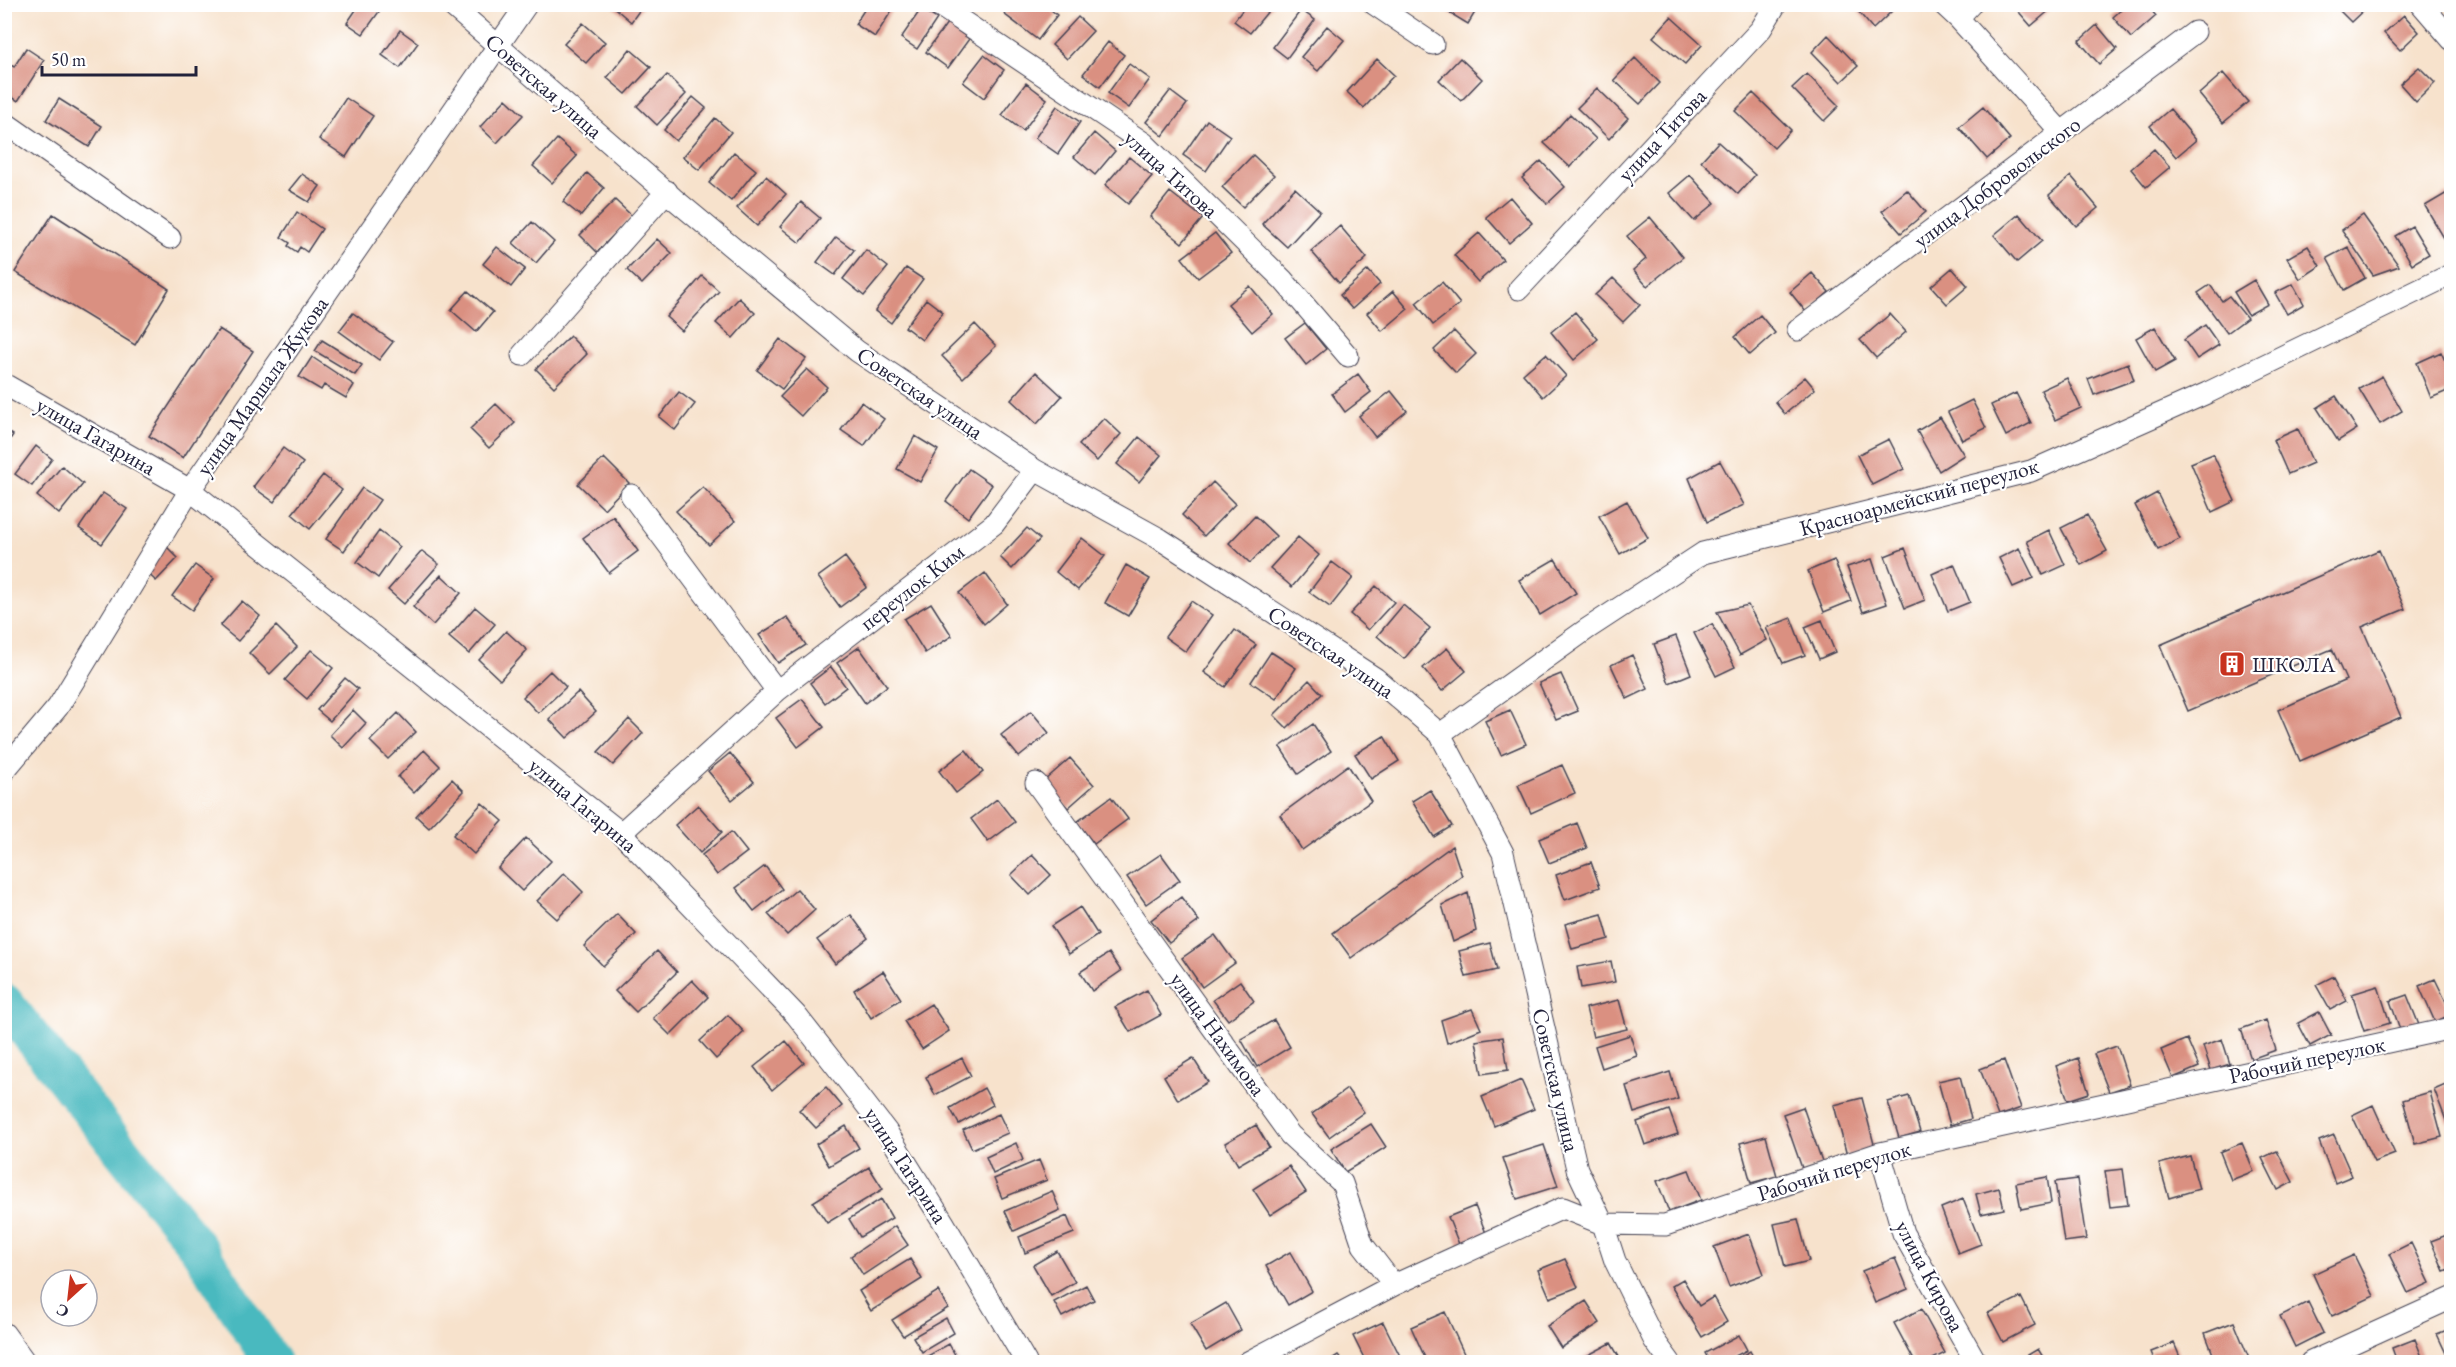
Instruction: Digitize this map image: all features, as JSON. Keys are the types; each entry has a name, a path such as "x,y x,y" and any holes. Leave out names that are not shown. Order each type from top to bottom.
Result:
{"street":[{"name":"Советская улица","path":"450,4 496,46 857,351 1035,470 1160,539 1375,678 1440,734 1503,853 1577,1169 1603,1224 1620,1271 1654,1340 1670,1362"},
{"name":"улица Маршала Жукова","path":"4,771 58,707 190,490 527,4"},
{"name":"улица Титова","path":"937,4 1144,143 1283,280 1348,356"},
{"path":"1374,4 1433,44"},
{"name":"улица Титова","path":"1519,289 1761,29 1776,4"},
{"path":"2421,4 2451,40"},
{"path":"1957,9 2062,133"},
{"name":"улица Добровольского","path":"1798,330 2195,32"},
{"path":"4,122 170,238"},
{"path":"522,355 667,191"},
{"name":"Красноармейский переулок","path":"1440,734 1587,629 1703,553 2031,471 2207,393 2451,274"},
{"name":"улица Гагарина","path":"4,384 190,490 621,833 796,1015 848,1080 887,1132 906,1162 1026,1362"},
{"name":"переулок Ким","path":"621,833 777,691 994,524 1035,470"},
{"path":"631,495 777,691"},
{"name":"улица Нахимова","path":"1036,783 1290,1135 1342,1183 1363,1245 1394,1285"},
{"name":"Рабочий переулок","path":"1248,1362 1394,1285 1563,1208 1603,1224 1665,1225 1880,1153 2451,1028"},
{"name":"улица Кирова","path":"1880,1153 1902,1233 1976,1362"},
{"path":"2311,1362 2451,1298"},
{"path":"4,1333 25,1362"}],"building":[{"path":"360,4 375,4 381,9 363,34 347,23"},
{"path":"610,4 644,4 631,22"},
{"path":"868,4 896,4 875,37 855,24"},
{"path":"1011,4 1044,4 1057,15 1038,40 1004,14"},
{"path":"1247,4 1274,4 1250,33 1234,21"},
{"path":"1442,4 1480,4 1468,24 1440,7"},
{"path":"1852,4 1886,4 1892,11 1873,29"},
{"path":"2012,4 2047,4 2051,9 2031,26"},
{"path":"2128,4 2146,4 2156,16 2131,38 2113,17"},
{"path":"2337,4 2370,4 2351,22 2335,6"},
{"path":"921,9 937,19 917,49 901,38"},
{"path":"1301,10 1315,20 1287,58 1273,47"},
{"path":"2404,15 2419,32 2400,50 2384,33"},
{"path":"1078,17 1093,31 1067,59 1052,45"},
{"path":"1671,17 1702,45 1685,64 1653,37"},
{"path":"583,23 605,42 586,63 564,44"},
{"path":"947,23 969,39 948,68 926,52"},
{"path":"2097,25 2117,49 2099,64 2079,41"},
{"path":"1327,26 1344,40 1318,71 1301,57"},
{"path":"400,30 418,43 400,68 382,55"},
{"path":"1828,35 1858,66 1841,82 1812,52"},
{"path":"1108,42 1124,55 1100,87 1083,74"},
{"path":"26,48 44,60 18,101 4,92 4,61 14,67"},
{"path":"630,49 651,67 626,94 607,78"},
{"path":"984,55 1004,70 984,98 963,82"},
{"path":"1460,58 1482,79 1461,101 1439,80"},
{"path":"1635,58 1660,83 1640,104 1614,80"},
{"path":"1377,59 1394,75 1364,108 1347,92"},
{"path":"1129,64 1150,79 1129,108 1108,93"},
{"path":"2419,67 2435,83 2416,102 2400,84"},
{"path":"2223,73 2248,102 2223,123 2199,94"},
{"path":"1807,74 1839,106 1824,121 1792,88"},
{"path":"667,75 686,94 657,125 637,106"},
{"path":"1026,83 1047,99 1023,131 1002,115"},
{"path":"1597,88 1628,118 1609,139 1577,108"},
{"path":"1170,91 1187,104 1163,136 1146,122"},
{"path":"1753,93 1791,130 1774,148 1735,111"},
{"path":"693,97 706,108 676,141 664,130"},
{"path":"346,98 373,116 346,157 319,139"},
{"path":"59,99 102,126 89,147 46,120"},
{"path":"506,99 523,115 497,143 480,127"},
{"path":"1057,106 1080,122 1058,154 1035,138"},
{"path":"1983,107 2010,139 1987,159 1959,127"},
{"path":"2170,109 2196,140 2176,157 2150,126"},
{"path":"1570,114 1596,139 1570,167 1544,143"},
{"path":"715,118 731,132 699,170 683,157"},
{"path":"1207,120 1230,136 1206,171 1183,155"},
{"path":"1094,133 1115,151 1095,175 1074,157"},
{"path":"557,139 577,156 552,183 533,166"},
{"path":"1718,142 1755,175 1738,194 1701,161"},
{"path":"2154,149 2170,167 2146,187 2131,169"},
{"path":"734,152 756,170 731,201 709,183"},
{"path":"1253,155 1274,175 1243,207 1222,187"},
{"path":"1129,157 1152,176 1128,204 1105,185"},
{"path":"1541,161 1565,187 1547,204 1522,178"},
{"path":"587,173 604,188 581,216 563,202"},
{"path":"302,174 320,186 309,202 289,190"},
{"path":"1690,175 1715,203 1694,221 1669,193"},
{"path":"766,176 786,194 757,226 737,208"},
{"path":"2071,176 2098,208 2076,226 2049,195"},
{"path":"1295,188 1320,211 1287,247 1262,224"},
{"path":"1907,190 1926,212 1901,233 1882,211"},
{"path":"1170,192 1203,218 1182,243 1150,217"},
{"path":"2447,193 2452,200 2452,233 2444,238 2425,206"},
{"path":"1510,197 1532,223 1509,243 1486,217"},
{"path":"615,200 632,216 597,252 580,235"},
{"path":"801,202 820,218 800,243 780,227"},
{"path":"297,212 322,229 307,252 300,247 297,252 281,237"},
{"path":"53,214 169,289 135,345 15,272"},
{"path":"2019,214 2042,241 2017,262 1994,235"},
{"path":"2363,215 2399,266 2373,275 2342,230"},
{"path":"1650,217 1683,257 1647,286 1633,270 1646,259 1627,236"},
{"path":"532,222 554,242 536,263 513,243"},
{"path":"1340,226 1367,258 1339,283 1311,251"},
{"path":"2412,226 2429,254 2412,264 2395,236"},
{"path":"1215,233 1231,253 1198,278 1182,258"},
{"path":"1479,233 1503,260 1478,282 1454,255"},
{"path":"836,237 854,250 835,275 817,262"},
{"path":"657,239 672,253 642,284 627,270"},
{"path":"2308,246 2320,266 2300,279 2287,258"},
{"path":"497,247 525,269 511,287 483,264"},
{"path":"2348,247 2365,278 2344,290 2327,258"},
{"path":"866,250 888,267 864,296 843,279"},
{"path":"906,268 923,279 891,323 875,311"},
{"path":"1952,268 1968,286 1947,304 1931,286"},
{"path":"1368,270 1380,284 1352,309 1340,295"},
{"path":"1812,273 1829,292 1806,312 1790,292"},
{"path":"702,276 719,291 682,331 666,317"},
{"path":"1613,278 1640,305 1623,322 1595,295"},
{"path":"2254,280 2268,304 2248,315 2234,292"},
{"path":"1442,282 1460,304 1433,325 1416,303"},
{"path":"2293,284 2304,304 2287,314 2275,293"},
{"path":"2210,285 2222,301 2229,296 2247,318 2227,333 2198,293"},
{"path":"1250,286 1273,314 1252,332 1228,304"},
{"path":"468,291 493,312 476,332 451,310"},
{"path":"1393,291 1408,309 1382,331 1367,313"},
{"path":"739,298 755,313 733,338 716,323"},
{"path":"926,299 943,312 922,340 905,327"},
{"path":"1575,312 1598,339 1574,360 1551,332"},
{"path":"353,313 393,342 379,360 339,331"},
{"path":"1890,314 1906,332 1876,358 1860,340"},
{"path":"1760,315 1775,333 1750,355 1735,337"},
{"path":"1305,323 1326,349 1306,365 1285,338"},
{"path":"975,324 996,346 963,378 942,356"},
{"path":"2205,325 2219,345 2197,359 2184,340"},
{"path":"2155,327 2175,361 2155,372 2136,338"},
{"path":"219,329 253,351 183,458 149,436"},
{"path":"1454,331 1476,354 1456,373 1434,350"},
{"path":"570,336 587,354 554,387 536,369"},
{"path":"780,339 806,359 782,389 757,370"},
{"path":"322,340 362,365 355,375 315,351"},
{"path":"2441,352 2452,376 2452,389 2431,398 2417,363"},
{"path":"1546,354 1566,376 1543,397 1523,374"},
{"path":"312,357 354,385 346,398 324,385 321,390 299,377"},
{"path":"2128,363 2134,380 2094,395 2088,379"},
{"path":"807,369 827,387 801,416 780,397"},
{"path":"1036,372 1062,396 1037,424 1011,400"},
{"path":"1358,374 1371,392 1345,412 1332,394"},
{"path":"2382,376 2402,411 2380,424 2359,389"},
{"path":"1805,377 1815,389 1785,414 1775,402"},
{"path":"2067,378 2081,408 2055,420 2041,390"},
{"path":"1391,391 1407,411 1375,437 1359,416"},
{"path":"679,392 695,404 675,430 659,417"},
{"path":"2016,393 2031,423 2006,436 1991,405"},
{"path":"2336,396 2357,429 2338,441 2317,408"},
{"path":"1972,400 1986,428 1962,440 1948,412"},
{"path":"861,402 884,419 864,446 841,430"},
{"path":"496,404 515,423 489,448 470,429"},
{"path":"1940,417 1964,455 1939,471 1917,431"},
{"path":"1104,418 1121,434 1097,461 1079,445"},
{"path":"4,429 13,435 4,448"},
{"path":"2298,429 2313,463 2288,474 2273,440"},
{"path":"915,436 938,450 920,482 897,469"},
{"path":"1139,437 1161,455 1139,482 1117,464"},
{"path":"1889,439 1904,469 1872,485 1857,455"},
{"path":"36,446 52,459 32,486 15,474"},
{"path":"283,448 303,463 274,502 253,487"},
{"path":"2213,454 2235,501 2212,512 2191,463"},
{"path":"604,458 629,483 604,509 578,484"},
{"path":"1720,461 1744,505 1707,522 1689,478"},
{"path":"62,466 83,484 59,514 37,496"},
{"path":"969,469 992,485 968,518 946,501"},
{"path":"323,475 342,490 310,529 292,514"},
{"path":"1213,482 1235,504 1204,536 1182,515"},
{"path":"703,487 735,521 709,545 676,511"},
{"path":"362,488 380,500 344,551 326,539"},
{"path":"103,493 127,509 102,544 79,528"},
{"path":"2157,493 2180,539 2158,550 2135,505"},
{"path":"1627,501 1648,538 1620,554 1599,516"},
{"path":"2087,515 2107,551 2081,565 2061,528"},
{"path":"613,516 638,551 609,573 583,538"},
{"path":"1255,516 1276,536 1250,563 1229,543"},
{"path":"1027,528 1040,539 1012,569 1000,557"},
{"path":"2049,530 2065,565 2043,575 2027,541"},
{"path":"379,531 400,547 378,578 357,562"},
{"path":"1298,537 1319,555 1292,587 1270,568"},
{"path":"1082,538 1105,556 1078,590 1056,572"},
{"path":"166,546 178,558 156,581 143,569"},
{"path":"1905,548 1925,600 1905,608 1885,556"},
{"path":"2019,548 2034,578 2013,587 1999,558"},
{"name":"ШКОЛА","path":"2379,550 2405,609 2362,627 2401,717 2300,761 2278,710 2346,680 2332,649 2188,711 2160,645"},
{"path":"422,551 439,564 404,604 388,590"},
{"path":"845,557 867,587 840,607 818,577"},
{"path":"1555,559 1576,593 1540,615 1519,580"},
{"path":"1872,559 1887,604 1863,612 1847,567"},
{"path":"1834,560 1851,601 1824,612 1808,571"},
{"path":"1332,562 1353,578 1330,607 1309,592"},
{"path":"1954,564 1970,602 1948,611 1932,574"},
{"path":"195,565 214,579 192,610 172,596"},
{"path":"1126,565 1150,579 1128,616 1105,603"},
{"path":"985,573 1007,604 984,624 959,593"},
{"path":"441,575 461,593 433,625 413,607"},
{"path":"1376,586 1394,602 1368,630 1350,614"},
{"path":"242,601 260,616 238,641 220,626"},
{"path":"1191,601 1212,615 1186,652 1165,637"},
{"path":"931,603 952,636 925,653 904,619"},
{"path":"1403,605 1430,628 1404,659 1377,636"},
{"path":"1748,605 1767,640 1740,655 1717,612"},
{"path":"475,607 495,624 469,654 449,637"},
{"path":"787,617 806,645 778,663 759,635"},
{"path":"1791,618 1805,655 1783,663 1766,628"},
{"path":"1822,620 1835,652 1819,659 1805,627"},
{"path":"1712,624 1735,667 1716,676 1694,633"},
{"path":"276,626 297,647 270,674 249,653"},
{"path":"1235,630 1256,645 1225,687 1204,672"},
{"path":"506,631 527,650 500,680 479,660"},
{"path":"1676,636 1691,674 1669,683 1654,644"},
{"path":"859,647 887,686 865,703 837,663"},
{"path":"1447,648 1466,671 1442,691 1423,668"},
{"path":"311,650 333,668 307,699 285,680"},
{"path":"1271,652 1296,668 1276,699 1251,682"},
{"path":"1632,655 1648,689 1627,699 1611,665"},
{"path":"831,667 846,687 825,703 810,683"},
{"path":"550,671 566,687 538,713 523,697"},
{"path":"1561,674 1578,711 1556,720 1539,683"},
{"path":"345,678 358,689 330,721 317,710"},
{"path":"1309,680 1322,694 1287,728 1274,715"},
{"path":"578,692 596,712 567,738 549,719"},
{"path":"802,699 824,727 798,747 776,718"},
{"path":"353,710 366,723 343,748 330,735"},
{"path":"1510,710 1526,744 1501,755 1485,721"},
{"path":"1031,711 1049,733 1019,757 1001,735"},
{"path":"398,713 416,732 388,759 370,741"},
{"path":"629,719 643,733 613,765 598,752"},
{"path":"1313,724 1331,751 1298,774 1280,747"},
{"path":"1384,736 1399,761 1371,779 1355,754"},
{"path":"424,750 440,766 414,793 398,777"},
{"path":"966,750 983,772 956,793 939,771"},
{"path":"730,753 754,782 732,800 708,771"},
{"path":"1070,758 1094,785 1068,808 1044,781"},
{"path":"1348,765 1371,801 1302,850 1280,815"},
{"path":"1562,765 1575,793 1531,813 1518,785"},
{"path":"452,779 464,791 429,828 416,816"},
{"path":"1430,790 1452,826 1434,837 1412,801"},
{"path":"1111,797 1128,819 1094,844 1077,822"},
{"path":"997,799 1015,822 988,842 971,819"},
{"path":"482,803 503,821 474,854 453,835"},
{"path":"698,805 722,832 700,853 675,825"},
{"path":"1577,823 1587,848 1549,863 1539,839"},
{"path":"731,832 747,852 717,875 702,855"},
{"path":"526,838 551,861 522,891 498,868"},
{"path":"1452,846 1462,876 1351,958 1333,933"},
{"path":"1161,854 1180,880 1146,904 1127,877"},
{"path":"1032,855 1051,875 1030,895 1011,875"},
{"path":"1591,862 1600,887 1565,900 1556,875"},
{"path":"765,866 782,889 754,911 736,888"},
{"path":"564,873 583,892 557,919 537,901"},
{"path":"797,889 815,910 787,935 768,914"},
{"path":"1468,893 1476,931 1453,942 1442,905"},
{"path":"1181,897 1199,921 1169,943 1151,920"},
{"path":"1080,907 1098,935 1069,954 1051,926"},
{"path":"617,914 636,934 603,966 584,946"},
{"path":"1602,914 1609,939 1572,949 1565,924"},
{"path":"851,915 868,938 835,964 817,940"},
{"path":"1215,935 1235,963 1202,987 1182,958"},
{"path":"1490,943 1497,970 1466,977 1459,951"},
{"path":"657,951 677,972 636,1012 615,991"},
{"path":"1109,953 1121,971 1092,991 1080,972"},
{"path":"1611,961 1615,982 1581,988 1577,967"},
{"path":"883,971 901,999 871,1018 854,990"},
{"path":"2334,976 2347,1001 2330,1010 2316,985"},
{"path":"2435,979 2452,1014 2435,1022 2419,986"},
{"path":"692,980 708,997 670,1035 653,1018"},
{"path":"1240,981 1254,1001 1228,1020 1213,1000"},
{"path":"2378,986 2390,1023 2364,1031 2352,994"},
{"path":"1147,990 1161,1015 1130,1032 1115,1007"},
{"path":"2407,995 2419,1025 2401,1032 2390,1001"},
{"path":"1619,1000 1627,1029 1593,1037 1586,1008"},
{"path":"931,1004 949,1031 922,1049 904,1021"},
{"path":"1472,1009 1481,1029 1447,1043 1441,1020"},
{"path":"2319,1012 2331,1035 2310,1046 2298,1023"},
{"path":"728,1015 744,1032 716,1059 700,1041"},
{"path":"1274,1020 1290,1047 1257,1067 1241,1039"},
{"path":"2266,1020 2276,1050 2251,1059 2241,1029"},
{"path":"1630,1035 1637,1056 1602,1068 1595,1046"},
{"path":"1503,1037 1508,1070 1482,1074 1476,1041"},
{"path":"2187,1039 2199,1067 2173,1078 2161,1050"},
{"path":"2222,1039 2230,1064 2211,1070 2203,1046"},
{"path":"786,1041 804,1063 772,1090 754,1067"},
{"path":"2117,1046 2130,1085 2109,1092 2094,1054"},
{"path":"962,1058 971,1076 935,1095 926,1077"},
{"path":"1193,1058 1208,1082 1178,1100 1164,1076"},
{"path":"2078,1058 2089,1093 2068,1100 2056,1066"},
{"path":"2004,1060 2021,1108 1998,1116 1980,1069"},
{"path":"1670,1072 1678,1099 1634,1113 1626,1086"},
{"path":"1960,1076 1971,1119 1950,1125 1938,1081"},
{"path":"1521,1080 1534,1109 1494,1126 1482,1097"},
{"path":"2450,1082 2452,1121 2447,1123 2434,1089"},
{"path":"826,1087 842,1106 816,1128 799,1110"},
{"path":"984,1088 993,1105 959,1124 950,1108"},
{"path":"1347,1089 1364,1112 1329,1137 1312,1114"},
{"path":"2430,1092 2442,1137 2415,1144 2403,1100"},
{"path":"1909,1096 1920,1132 1899,1138 1888,1102"},
{"path":"1862,1098 1875,1148 1847,1156 1834,1105"},
{"path":"2373,1105 2395,1154 2374,1162 2352,1115"},
{"path":"1803,1107 1823,1164 1803,1171 1783,1114"},
{"path":"1669,1110 1678,1134 1645,1145 1637,1122"},
{"path":"999,1114 1008,1133 972,1149 963,1130"},
{"path":"1371,1124 1386,1147 1345,1172 1331,1149"},
{"path":"1256,1125 1269,1147 1238,1165 1225,1143"},
{"path":"846,1126 859,1148 829,1166 816,1144"},
{"path":"2334,1135 2352,1176 2335,1183 2319,1141"},
{"path":"1766,1136 1777,1176 1751,1183 1740,1143"},
{"path":"1016,1143 1023,1160 993,1174 986,1157"},
{"path":"2242,1143 2254,1171 2231,1180 2220,1152"},
{"path":"1544,1145 1558,1186 1517,1199 1503,1158"},
{"path":"2277,1151 2293,1182 2278,1190 2262,1158"},
{"path":"2190,1156 2199,1189 2169,1198 2159,1164"},
{"path":"1039,1160 1047,1180 1002,1198 994,1179"},
{"path":"1289,1166 1306,1192 1270,1215 1253,1189"},
{"path":"869,1167 883,1189 827,1223 813,1202"},
{"path":"2123,1169 2128,1205 2110,1207 2105,1171"},
{"path":"1689,1170 1701,1200 1669,1212 1657,1181"},
{"path":"2047,1177 2051,1203 2021,1209 2016,1183"},
{"path":"2077,1179 2086,1239 2064,1242 2055,1182"},
{"path":"1999,1188 2004,1209 1981,1214 1976,1194"},
{"path":"1052,1191 1060,1210 1014,1231 1005,1211"},
{"path":"881,1199 892,1218 860,1237 849,1219"},
{"path":"1963,1199 1981,1244 1958,1253 1941,1208"},
{"path":"1475,1206 1490,1243 1463,1254 1448,1217"},
{"path":"1067,1216 1074,1233 1025,1253 1019,1237"},
{"path":"1798,1219 1809,1261 1785,1267 1774,1224"},
{"path":"895,1226 908,1245 863,1275 851,1256"},
{"path":"2452,1233 2452,1268 2444,1271 2431,1241"},
{"path":"1749,1234 1764,1274 1729,1287 1714,1247"},
{"path":"2411,1243 2430,1283 2408,1293 2389,1254"},
{"path":"1057,1251 1075,1282 1051,1296 1033,1265"},
{"path":"1290,1252 1312,1291 1288,1305 1266,1266"},
{"path":"2354,1255 2374,1296 2332,1316 2313,1274"},
{"path":"1895,1258 1908,1289 1875,1303 1862,1271"},
{"path":"910,1259 922,1279 871,1311 859,1291"},
{"path":"1565,1259 1578,1287 1550,1298 1538,1270"},
{"path":"1683,1279 1699,1306 1713,1297 1727,1322 1702,1337 1671,1286"},
{"path":"1086,1285 1094,1300 1062,1317 1054,1302"},
{"path":"938,1291 948,1308 903,1336 892,1320"},
{"path":"2021,1297 2035,1325 2003,1342 1988,1313"},
{"path":"1586,1301 1600,1323 1561,1348 1547,1326"},
{"path":"2308,1302 2323,1333 2295,1347 2280,1316"},
{"path":"1226,1303 1241,1330 1206,1351 1190,1324"},
{"path":"1921,1309 1945,1353 1927,1362 1915,1362 1894,1323"},
{"path":"1445,1312 1465,1356 1449,1362 1427,1362 1411,1327"},
{"path":"946,1318 954,1333 922,1352 913,1337"},
{"path":"1383,1322 1403,1362 1366,1362 1353,1336"},
{"path":"2234,1322 2250,1361 2216,1362 2205,1333"},
{"path":"2452,1328 2452,1362 2450,1362 2437,1334"},
{"path":"1739,1335 1747,1350 1724,1362 1710,1362 1705,1353"},
{"path":"2415,1339 2424,1362 2397,1362 2392,1348"},
{"path":"1611,1343 1622,1362 1575,1362"},
{"path":"2174,1343 2182,1362 2155,1362 2151,1352"},
{"path":"949,1344 959,1362 917,1362"},
{"path":"2038,1349 2046,1362 2016,1362"},
{"path":"1750,1351 1756,1362 1731,1362"},
{"path":"1338,1355 1344,1362 1327,1362"}],"waterway":[{"path":"4,1002 198,1248 272,1362"}],"place":[{"name":"ШКОЛА","path":"2232,664"}]}
